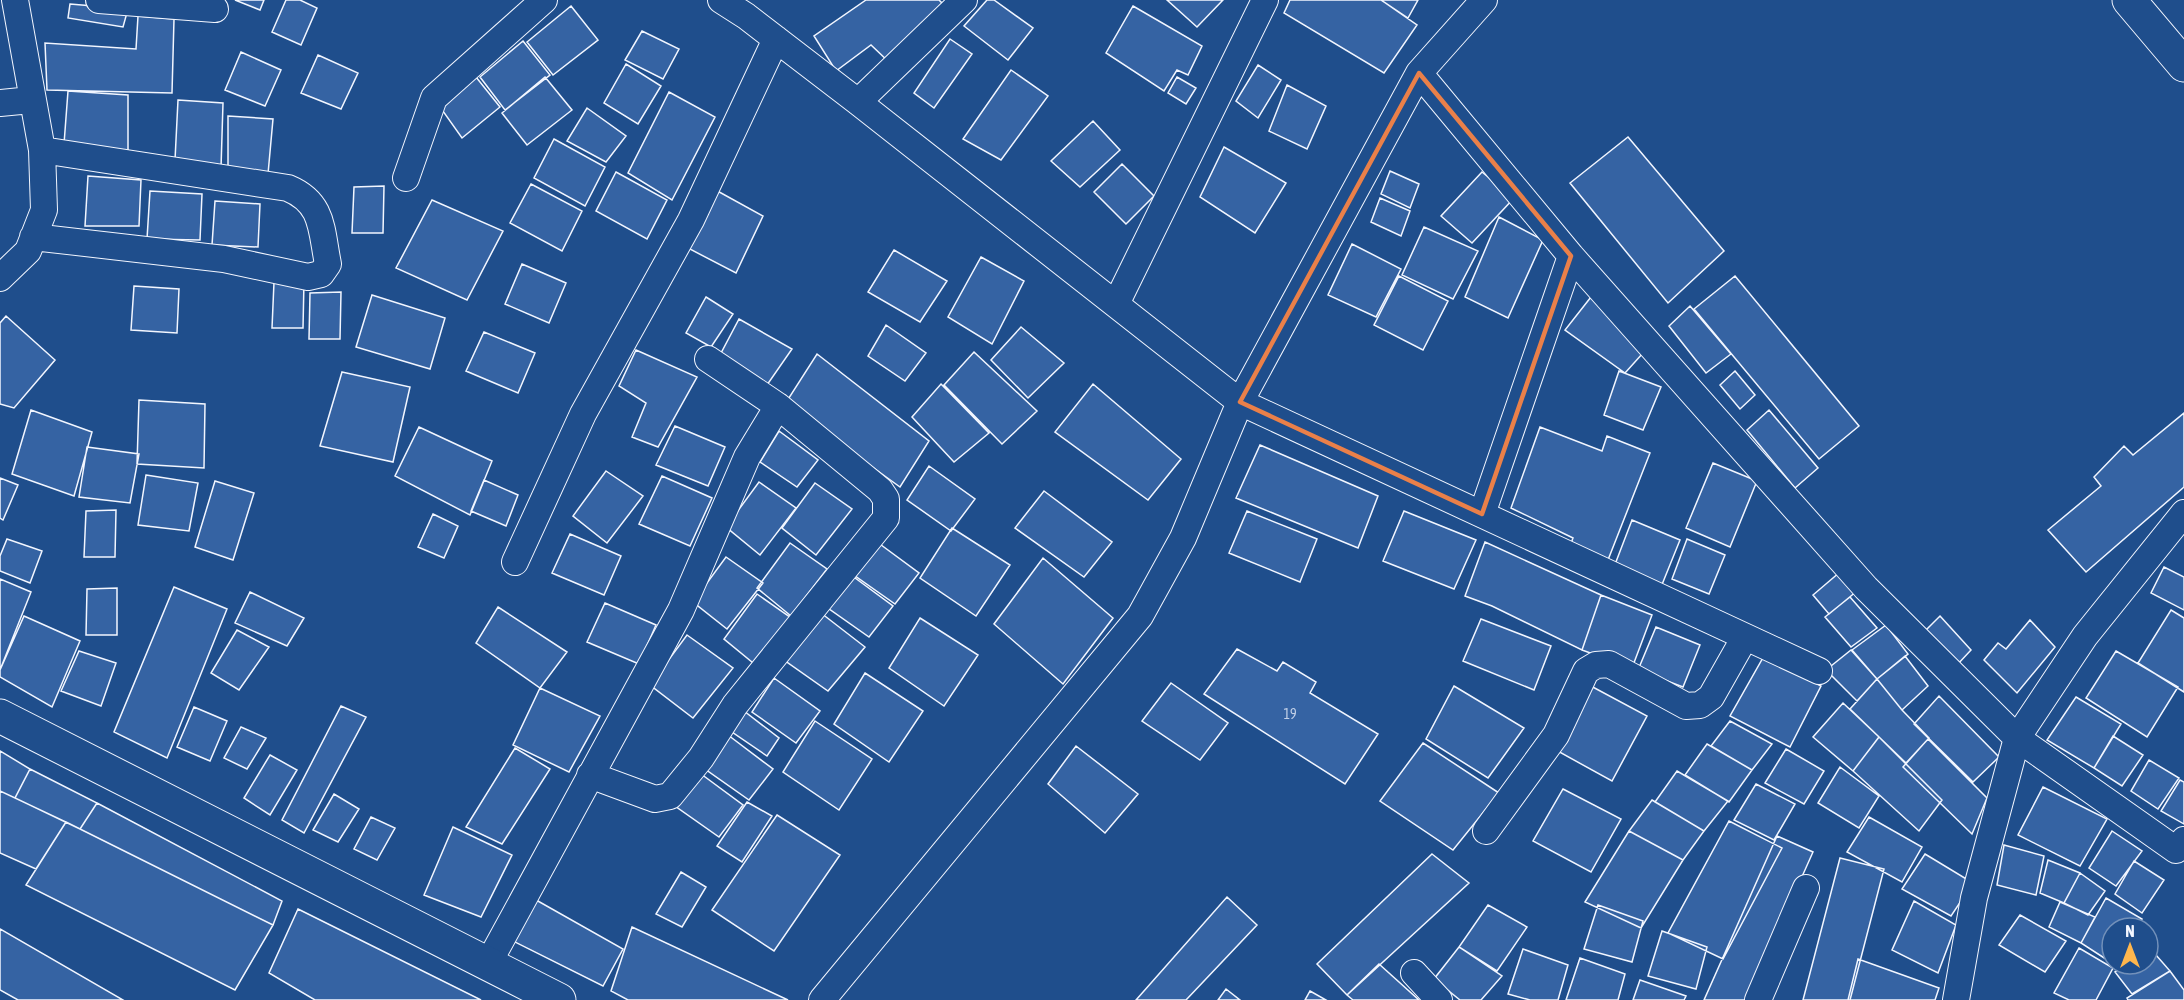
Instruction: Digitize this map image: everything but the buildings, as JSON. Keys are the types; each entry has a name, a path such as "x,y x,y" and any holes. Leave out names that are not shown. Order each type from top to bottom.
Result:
{"street":[{"path":"0,278 28,250 44,210 42,150 15,0"},
{"path":"99,0 214,9"},
{"path":"406,178 434,98 544,0"},
{"path":"721,0 754,8 776,39 1240,402 1819,671"},
{"path":"858,102 964,0"},
{"path":"1116,304 1265,0"},
{"path":"822,1000 1140,616 1184,538 1240,402 1419,74 1484,0"},
{"path":"2129,0 2184,65"},
{"path":"515,562 583,414 691,220 776,39"},
{"path":"1419,74 1571,256 1866,588 2018,738 2176,850 2184,840"},
{"path":"0,103 32,100"},
{"path":"33,237 224,259 308,277 321,274 328,264 315,206 301,194 288,188 42,150"},
{"path":"1482,514 1571,256"},
{"path":"590,775 655,799 670,796 701,758 735,705 886,518 886,499 880,490 778,406 708,359"},
{"path":"488,964 681,610 747,457 778,406"},
{"path":"1956,1000 1974,898 2018,738 2085,636 2184,513"},
{"path":"1486,831 1556,735 1586,670 1596,665 1609,664 1686,706 1700,705 1712,697 1745,637"},
{"path":"0,716 559,1000"},
{"path":"1758,1000 1806,888"},
{"path":"1414,973 1439,1000"}],"highlighted area":[{"path":"1419,73 1571,256 1482,514 1240,402"}]}
